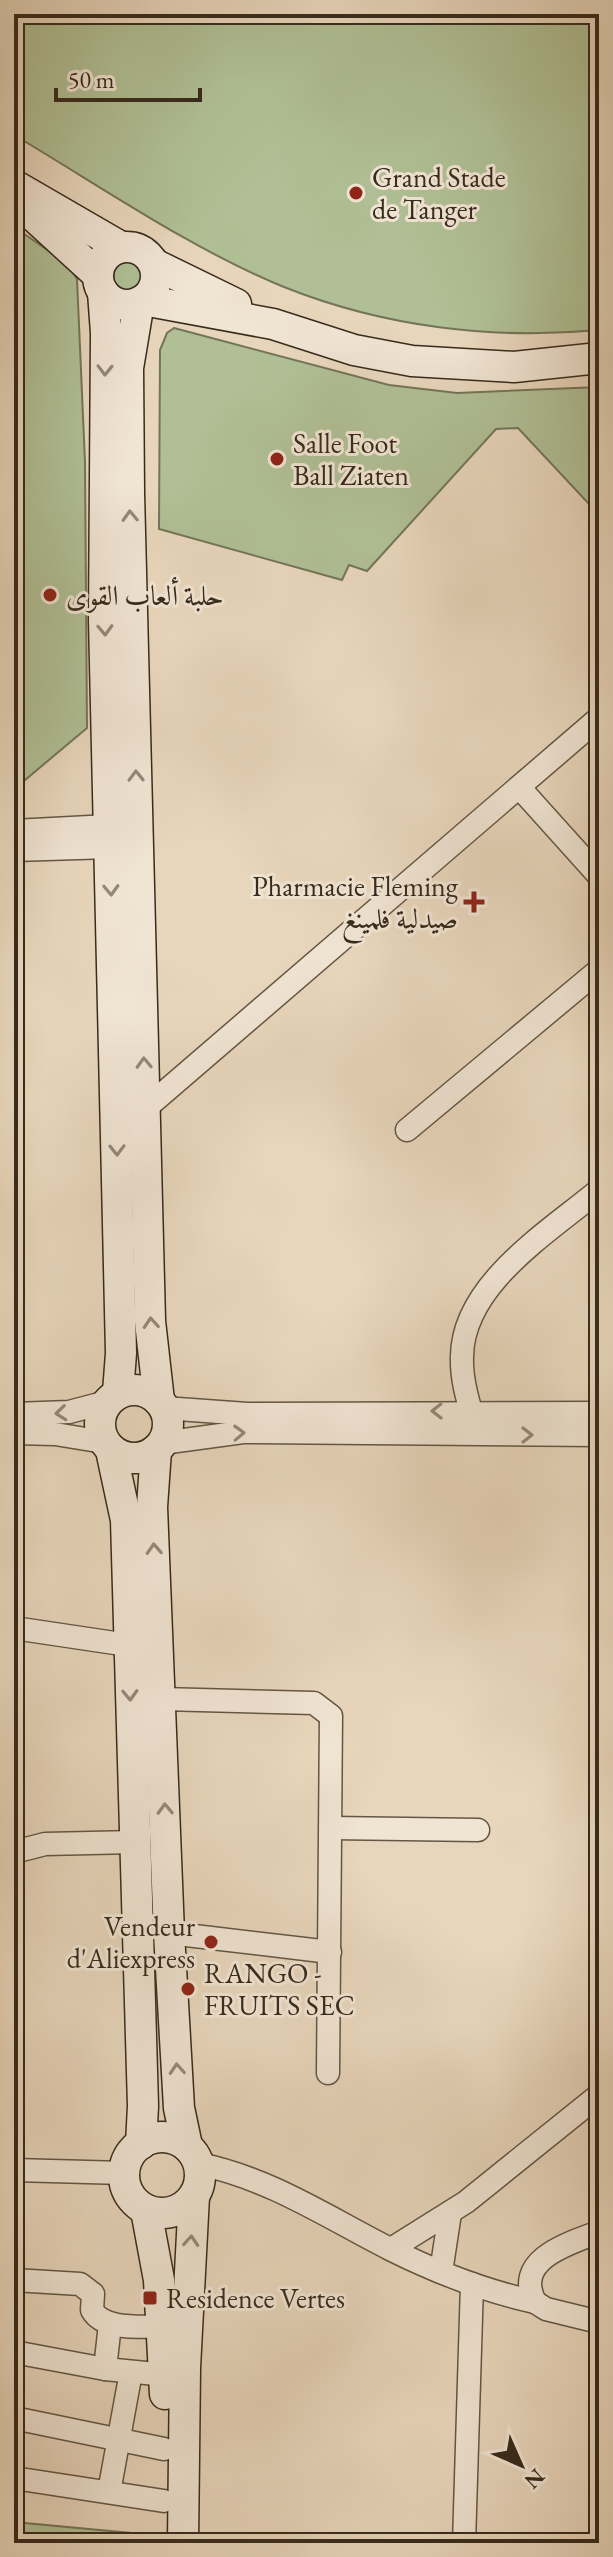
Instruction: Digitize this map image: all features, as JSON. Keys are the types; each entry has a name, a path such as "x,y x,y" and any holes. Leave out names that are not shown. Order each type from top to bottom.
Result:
{"street":[{"path":"14,185 121,247 137,248 154,264 273,324"},
{"path":"14,200 117,303 141,301 273,324 354,350 412,361 514,367 599,358"},
{"path":"121,247 108,254 100,284 121,1353 113,1398 99,1421 126,1520 141,2144"},
{"path":"154,264 156,280 141,301 128,368 129,493 150,1321 168,1426 159,1446 152,1507 169,1933 179,2108 201,2175 194,2196 185,2368 183,2543"},
{"path":"146,1108 599,718"},
{"path":"519,787 599,876"},
{"path":"14,831 109,836"},
{"path":"14,850 109,836"},
{"path":"407,1130 599,970"},
{"path":"477,1435 462,1353 469,1317 501,1273 599,1190"},
{"path":"14,1414 69,1412 144,1391 162,1404 247,1414 599,1413"},
{"path":"14,1433 55,1434 108,1446 139,1458 159,1446 243,1432 599,1435"},
{"path":"14,1628 128,1645"},
{"path":"162,1699 314,1703 324,1709 333,1726 328,2073"},
{"path":"332,1828 478,1830"},
{"path":"14,1852 45,1844 136,1842"},
{"path":"169,1933 330,1952"},
{"path":"391,2249 450,2213 599,2095"},
{"path":"194,2196 178,2210 157,2213 146,2210 130,2195 124,2173 129,2156 150,2139 170,2137 193,2155 254,2178 441,2272 535,2302 546,2309 599,2322"},
{"path":"14,2170 124,2173"},
{"path":"146,2210 155,2253 166,2375 163,2543"},
{"path":"441,2272 450,2213"},
{"path":"535,2302 531,2283 546,2254 599,2232"},
{"path":"14,2280 80,2284 93,2294 92,2310 96,2318 110,2324 163,2327"},
{"path":"464,2543 472,2284"},
{"path":"105,2369 110,2324"},
{"path":"14,2352 105,2369 166,2375"},
{"path":"109,2492 131,2372"},
{"path":"14,2418 164,2449"},
{"path":"14,2478 164,2501"}],"green space":[{"name":"Grand Stade de Tanger","path":"14,14 599,14 599,330 519,333 400,321 322,301 214,254 14,135"},
{"name":"حلبة ألعاب القوى","path":"14,227 68,264 77,279 85,462 87,728 25,780 14,784"},
{"path":"128,254 143,260 149,275 143,290 128,296 113,290 107,275 113,260"},
{"name":"Salle Foot Ball Ziaten","path":"174,328 389,385 457,393 599,387 599,495 588,503 518,428 496,429 367,571 349,565 342,580 159,529 160,350 167,333"},
{"path":"14,2522 131,2533 131,2543 14,2543"}],"place":[{"name":"Grand Stade de Tanger","path":"356,193"},
{"name":"Salle Foot Ball Ziaten","path":"277,459"},
{"name":"حلبة ألعاب القوى","path":"50,595"},
{"name":"Pharmacie Fleming صيدلية فلمينغ","path":"474,902"},
{"name":"Vendeur d'Aliexpress","path":"211,1942"},
{"name":"RANGO - FRUITS SEC","path":"188,1989"},
{"name":"Residence Vertes","path":"150,2298"}]}
